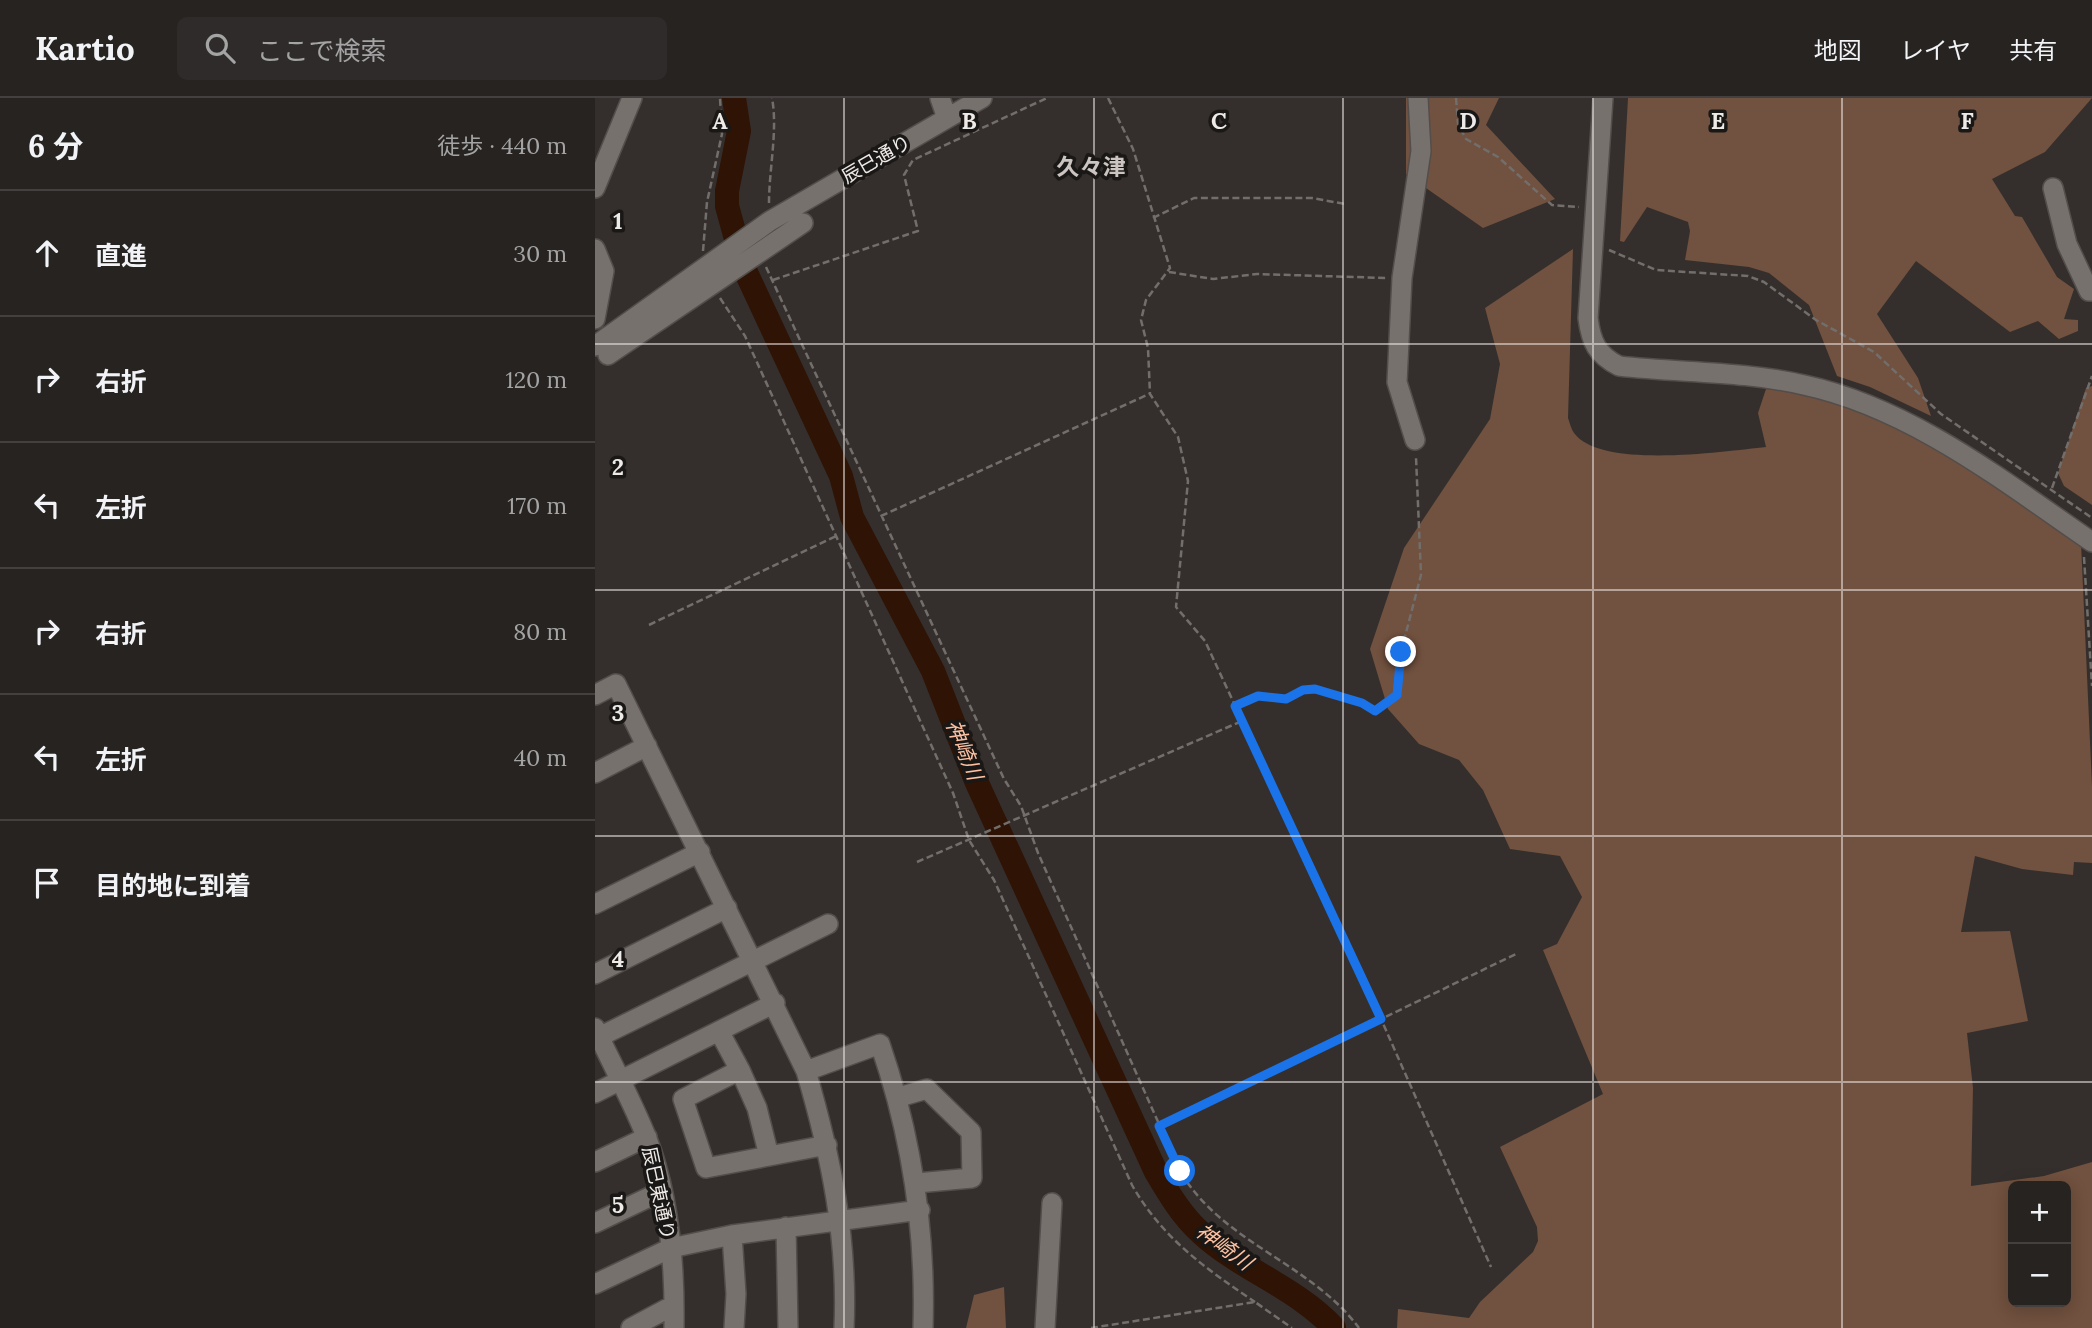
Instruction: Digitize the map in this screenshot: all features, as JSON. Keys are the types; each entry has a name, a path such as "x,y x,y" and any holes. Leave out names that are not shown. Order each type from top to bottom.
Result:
{"street":[{"path":"595,188 632,98"},
{"path":"940,98 947,118"},
{"name":"辰巳通り","path":"702,267 770,220 982,98"},
{"path":"1415,440 1397,382 1402,278 1421,151 1418,98"},
{"path":"1602,98 1592,248 1590,336 1596,350 1606,360 1619,366 1778,380 1858,401 1892,415 1990,472 2090,546"},
{"path":"2053,188 2067,244 2089,291 2092,291"},
{"path":"599,345 712,287 803,223"},
{"path":"595,248 604,271 595,319"},
{"path":"599,345 702,267"},
{"path":"595,695 616,684 775,1003 806,1071 827,1145 841,1219 846,1296 844,1328"},
{"path":"595,708 622,695"},
{"path":"595,773 647,746"},
{"path":"595,904 700,852"},
{"path":"595,974 727,908"},
{"path":"597,1032 828,924"},
{"path":"595,1093 775,1003"},
{"path":"719,1031 757,1108 769,1156"},
{"name":"辰巳東通り","path":"597,1032 646,1137 662,1191 671,1248 674,1328"},
{"path":"806,1071 880,1044 899,1097 917,1183 924,1282 923,1328"},
{"path":"740,1070 683,1098 706,1168 827,1145"},
{"path":"899,1097 927,1089 971,1132 972,1178 917,1183"},
{"path":"595,1162 646,1137"},
{"path":"595,1223 662,1191"},
{"path":"1045,1328 1052,1203"},
{"path":"595,1284 671,1248 732,1235 920,1210"},
{"path":"786,1227 788,1328"},
{"path":"732,1235 736,1294 734,1328"},
{"path":"631,1328 674,1305"}],"path":[{"path":"702,267 706,202 722,134 720,98"},
{"path":"770,220 769,167 774,122 772,98"},
{"path":"1047,98 913,160 904,175 918,231 773,280 1004,779 1024,814 1038,853 1180,1171 1206,1206 1230,1227 1322,1291 1359,1328"},
{"path":"1108,98 1133,149 1169,263 1169,272 1146,300 1141,314 1148,348 1150,394 1178,437 1188,481 1176,607 1205,641 1381,1019 1491,1267"},
{"path":"1457,98 1458,124 1467,139 1498,157 1552,205 1596,208"},
{"path":"1153,218 1194,198 1312,198 1345,204"},
{"path":"1592,248 1613,251 1656,270 1748,276 1764,282 1816,320 1874,352 1941,414 2092,518"},
{"path":"1169,272 1213,279 1257,274 1402,278"},
{"path":"712,287 744,336 953,793 969,840 994,880 1115,1150 1141,1201 1177,1245 1292,1328"},
{"path":"2052,488 2092,376"},
{"path":"881,516 1150,394"},
{"path":"1235,706 1258,696 1286,699 1303,690 1315,689 1362,703 1375,711 1397,695 1401,652 1421,575 1415,440"},
{"path":"649,625 836,536"},
{"path":"2090,546 2084,555 2092,686"},
{"path":"917,862 1242,721"},
{"path":"1159,1126 1518,953"},
{"path":"1091,1328 1255,1302"}],"shaded area":[{"path":"1406,98 1499,98 1486,125 1555,199 1483,228 1406,174"},
{"path":"1628,98 2092,98 2045,152 1992,179 2015,216 2022,217 2057,277 2074,289 2064,319 2078,320 2078,331 2059,339 2038,321 2010,332 1916,261 1877,314 1918,378 1931,416 1870,387 1837,376 1809,305 1769,273 1749,267 1685,260 1690,231 1688,222 1647,207 1624,242 1620,241"},
{"path":"1573,249 1568,418 1574,433 1588,444 1636,455 1695,454 1766,447 1758,413 1766,389 1810,397 1852,409 1932,446 2081,543 2092,786 2092,863 2074,862 2073,875 2022,869 1975,856 1961,932 2010,931 2028,1021 1967,1033 1973,1088 1971,1186 2044,1176 2092,1162 2092,1328 1397,1328 1398,1309 1469,1318 1480,1302 1533,1252 1538,1241 1537,1227 1500,1147 1603,1094 1543,950 1557,944 1582,897 1560,856 1510,849 1483,790 1459,760 1419,744 1388,709 1370,649 1404,548 1490,419 1500,364 1485,308"},
{"path":"2092,386 2092,505 2064,486 2058,473 2086,388"},
{"path":"1004,1287 1006,1328 966,1328 974,1295"}],"waterway":[{"name":"神崎川","path":"734,98 739,131 727,191 727,206 744,268 841,476 852,517 933,671 977,783 1156,1172 1182,1212 1201,1233 1233,1258 1303,1301 1334,1328"}],"district":[{"name":"久々津","path":"1091,167"}],"route":[{"path":"1180,1171 1159,1126 1381,1019 1235,706 1258,696 1286,699 1303,690 1315,689 1362,703 1375,711 1393,701 1397,695 1401,652"}]}
